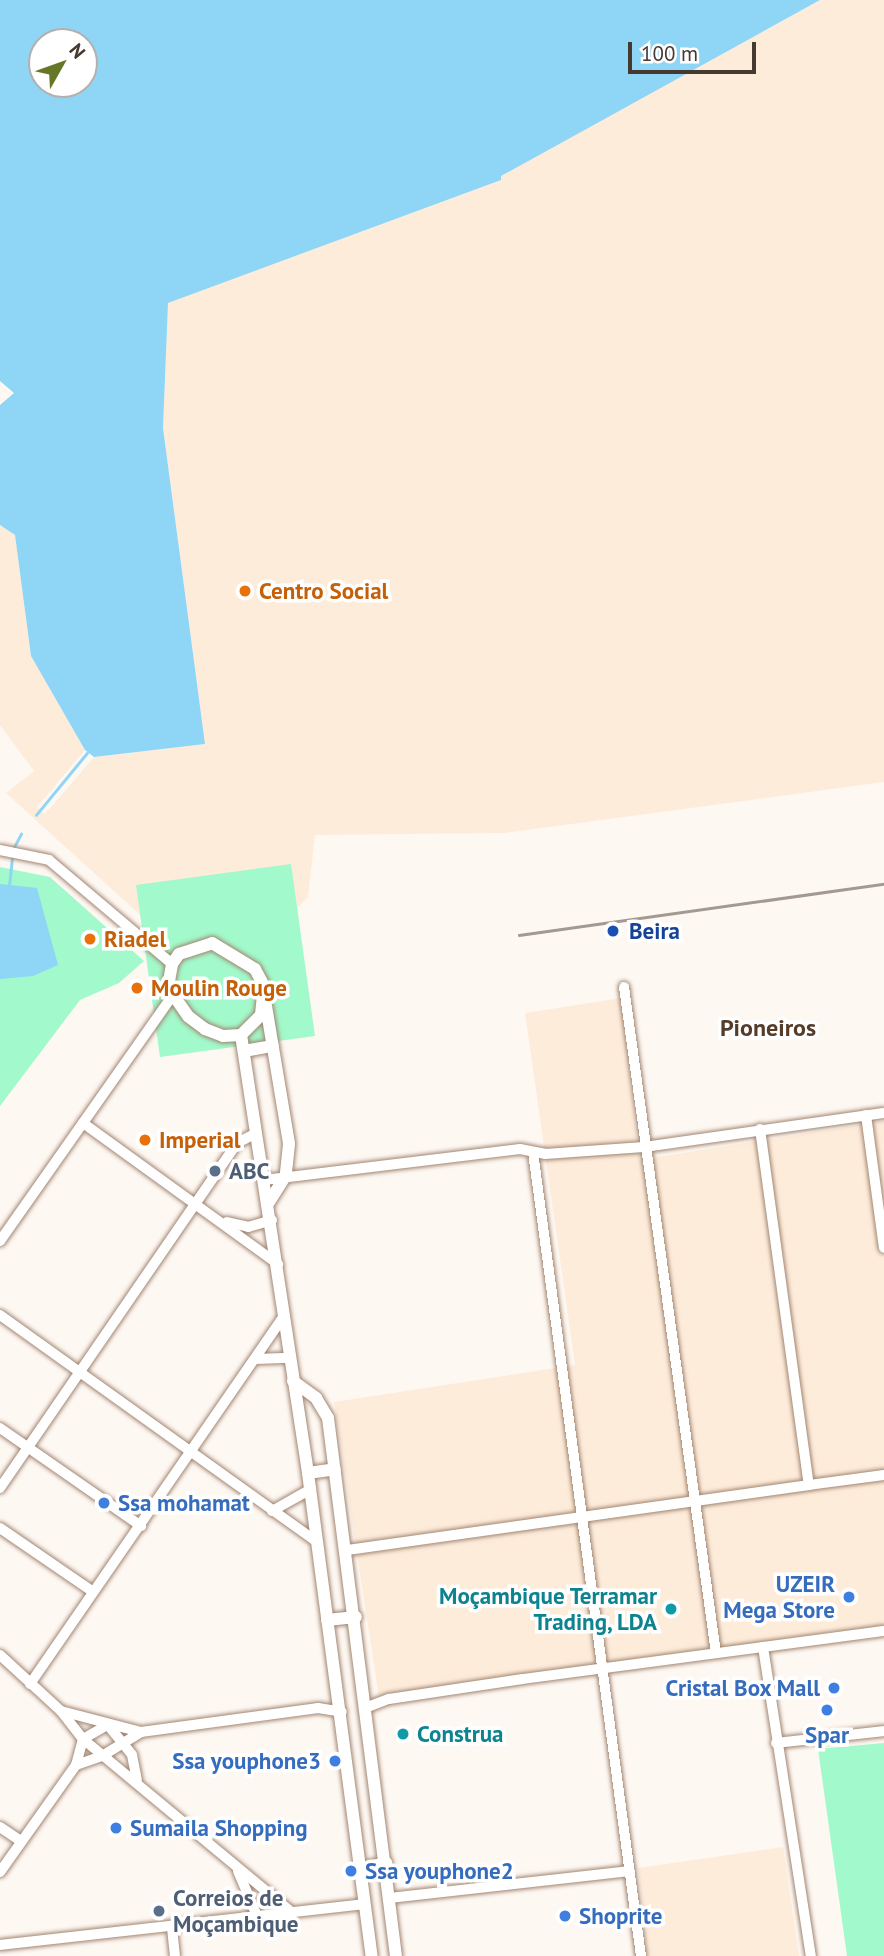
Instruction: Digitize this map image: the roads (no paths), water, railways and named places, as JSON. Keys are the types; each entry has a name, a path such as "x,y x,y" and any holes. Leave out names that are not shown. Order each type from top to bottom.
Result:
{"street":[{"path":"0,850 49,860 91,891 172,964"},
{"path":"265,1003 261,1015 242,1035 223,1036 205,1029 172,996 168,987 172,964 187,947 212,943 255,969 264,986 289,1144 286,1175 269,1202"},
{"path":"624,987 716,1653"},
{"path":"0,1241 172,996"},
{"path":"242,1035 309,1473 372,1956"},
{"path":"244,1051 274,1046"},
{"path":"264,1180 432,1157 520,1149 533,1152 644,1147 884,1113"},
{"path":"866,1115 884,1248"},
{"path":"83,1123 226,1222 279,1264"},
{"path":"760,1129 809,1485"},
{"path":"0,1488 237,1143 257,1133"},
{"path":"533,1152 641,1956"},
{"path":"226,1222 248,1227 272,1220"},
{"path":"0,1315 317,1542"},
{"path":"30,1684 92,1591 192,1455 284,1316"},
{"path":"255,1359 290,1358"},
{"path":"293,1381 322,1405 335,1469 356,1617 396,1956"},
{"path":"0,1429 141,1526"},
{"path":"309,1473 335,1469"},
{"path":"347,1550 884,1475"},
{"path":"272,1511 311,1489"},
{"path":"0,1528 92,1591"},
{"path":"327,1620 356,1617"},
{"path":"365,1702 884,1631"},
{"path":"763,1647 811,1956"},
{"path":"0,1655 61,1711 83,1740 137,1780 236,1868 290,1911"},
{"path":"318,1708 351,1689 365,1702"},
{"path":"61,1711 141,1732 318,1708 357,1716 365,1702"},
{"path":"0,1872 76,1765 83,1740 107,1725"},
{"path":"107,1725 125,1742 137,1780"},
{"path":"776,1743 884,1731"},
{"path":"76,1765 102,1756 141,1732"},
{"path":"0,1827 21,1840"},
{"path":"360,1869 386,1863"},
{"path":"236,1868 257,1916"},
{"path":"390,1898 629,1871"},
{"path":"0,1945 172,1928 290,1911 365,1904"},
{"path":"172,1928 175,1956"}],"water":[{"path":"0,0 820,0 501,176 501,180 168,303 163,428 205,744 94,757 85,750 31,656 15,535 0,525 0,405 14,393 0,381"},
{"path":"0,884 37,888 58,965 33,976 0,979"}],"waterway":[{"path":"36,815 87,753"},
{"path":"9,886 13,849 21,834"}],"railway":[{"path":"519,935 884,884"}],"place":[{"name":"Centro Social","path":"245,591"},
{"name":"Beira","path":"613,931"},
{"name":"Riadel","path":"90,939"},
{"name":"Moulin Rouge","path":"137,988"},
{"name":"Imperial","path":"145,1140"},
{"name":"ABC","path":"215,1171"},
{"name":"Ssa mohamat","path":"104,1503"},
{"name":"UZEIR Mega Store","path":"849,1597"},
{"name":"Moçambique Terramar Trading, LDA","path":"671,1609"},
{"name":"Cristal Box Mall","path":"834,1688"},
{"name":"Spar","path":"827,1710"},
{"name":"Construa","path":"403,1734"},
{"name":"Ssa youphone3","path":"335,1761"},
{"name":"Sumaila Shopping","path":"116,1828"},
{"name":"Ssa youphone2","path":"351,1871"},
{"name":"Correios de Moçambique","path":"159,1911"},
{"name":"Shoprite","path":"565,1916"}],"district":[{"name":"Pioneiros","path":"768,1028"}]}
